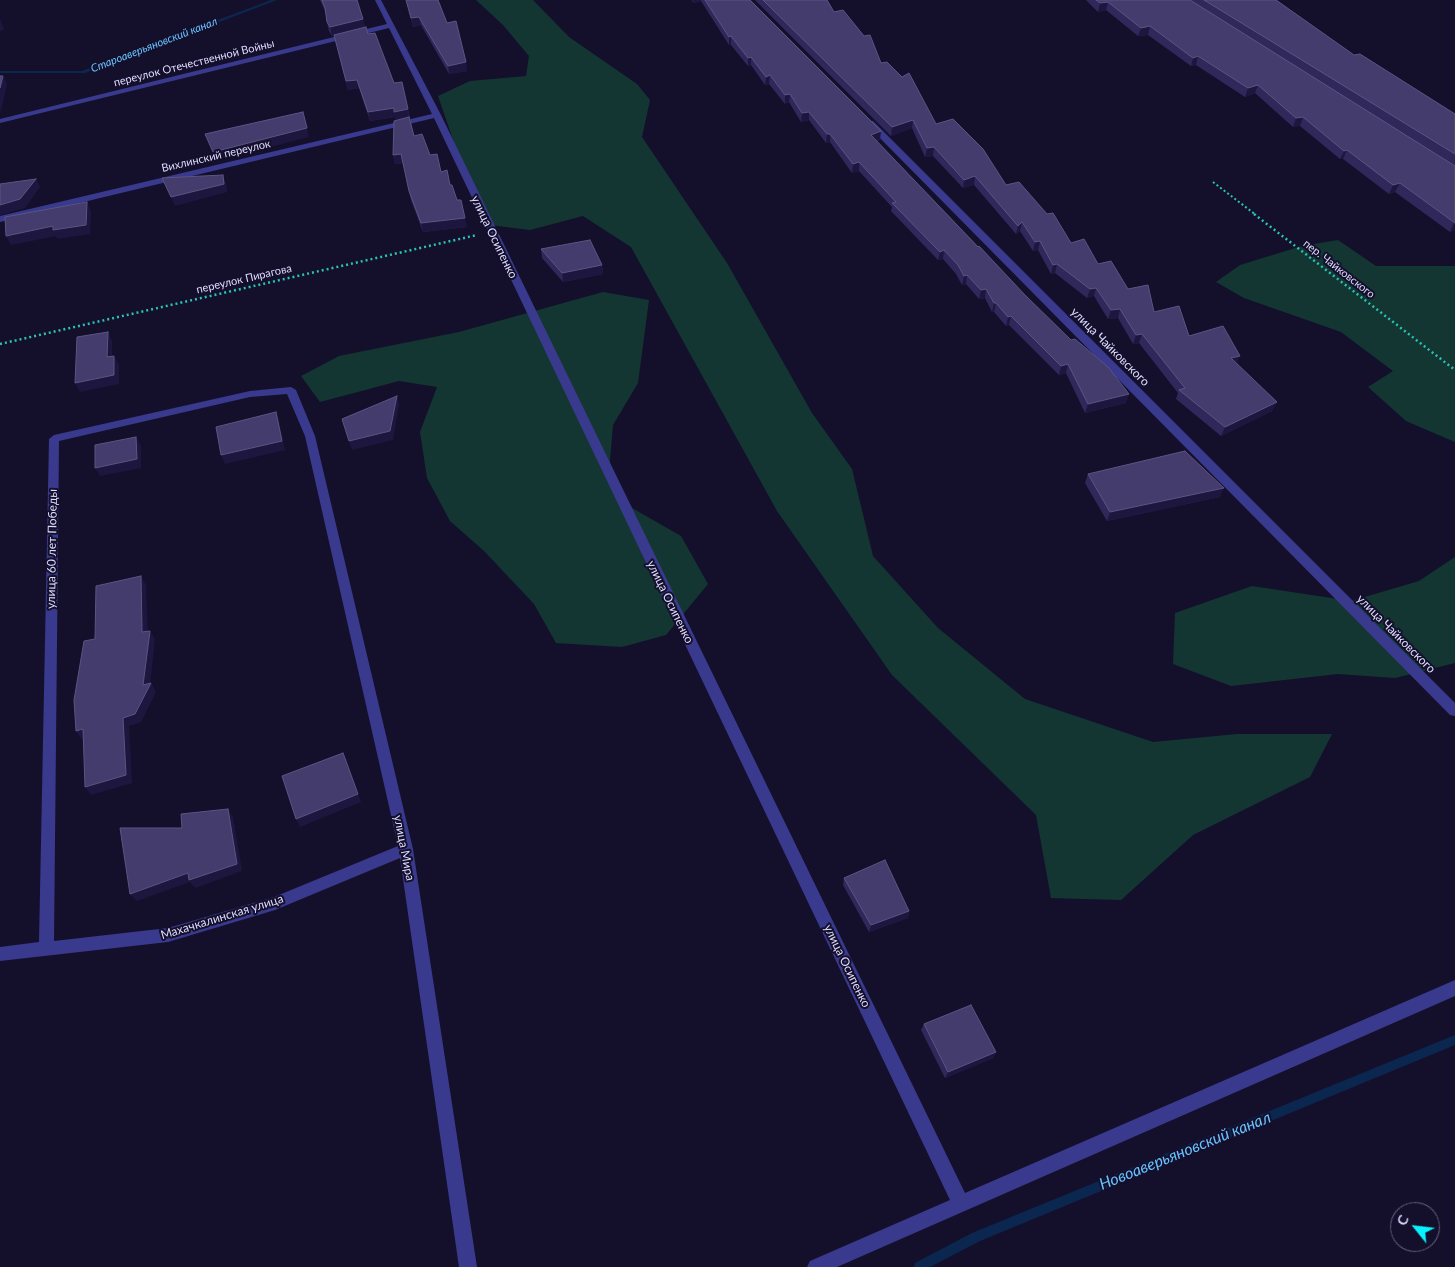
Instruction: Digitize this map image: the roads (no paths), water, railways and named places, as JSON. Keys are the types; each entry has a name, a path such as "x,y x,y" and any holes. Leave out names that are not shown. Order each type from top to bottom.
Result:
{"street":[{"name":"улица Осипенко","path":"378,0 437,114 492,232 961,1204"},
{"name":"переулок Отечественной Войны","path":"0,122 392,25"},
{"name":"улица Чайковского","path":"860,113 1455,711"},
{"name":"Вихлинский переулок","path":"0,219 437,114"},
{"name":"улица 60 лет Победы","path":"46,949 54,439 250,394 291,390 310,436"},
{"name":"улица Мира","path":"310,436 406,849 468,1267"},
{"name":"Махачкалинская улица","path":"0,954 168,936 275,903 406,849"},
{"path":"816,1267 1455,988"}],"waterway":[{"name":"Староаверьяновский канал","path":"0,72 83,72 275,0"},
{"name":"Новоаверьяновский канал","path":"919,1267 976,1237 1455,1040"}]}
